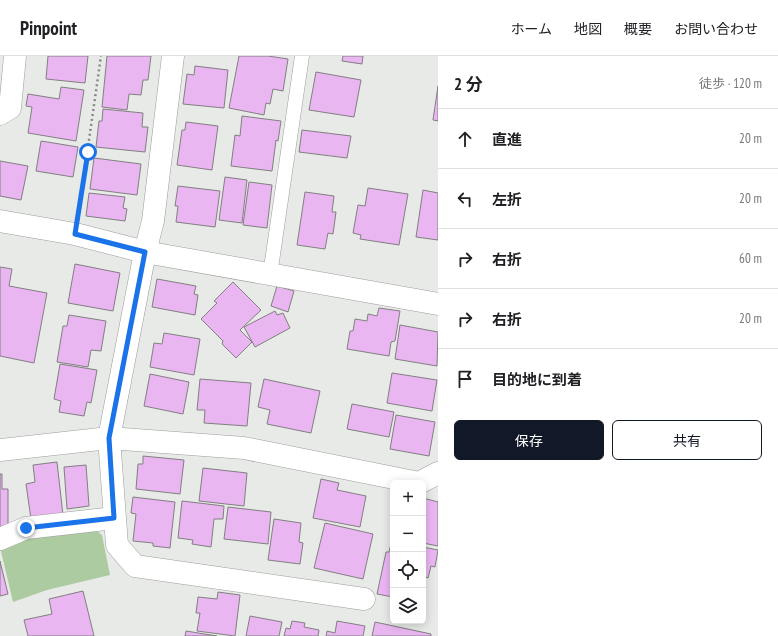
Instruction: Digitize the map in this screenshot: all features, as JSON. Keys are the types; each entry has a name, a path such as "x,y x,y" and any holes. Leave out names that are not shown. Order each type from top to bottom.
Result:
{"street":[{"path":"0,114 10,108 15,56"},
{"path":"173,56 153,221 145,252 109,438 117,545 135,566 364,599"},
{"path":"0,221 75,234 145,252 438,304"},
{"path":"0,450 109,438 244,448 419,483 438,473"},
{"path":"0,539 26,528 114,518"}],"lane":[{"path":"270,275 302,56"}],"path":[{"path":"75,234 101,56"}],"green space":[{"path":"90,525 102,535 110,575 47,590 13,602 0,547 31,534"}],"building":[{"path":"48,56 88,56 85,83 46,79"},
{"path":"107,56 151,56 148,80 143,80 141,95 129,94 127,110 102,107"},
{"path":"239,56 268,56 288,59 283,91 273,89 270,104 266,103 264,115 229,108"},
{"path":"343,56 363,56 362,64 342,61"},
{"path":"195,66 228,70 224,108 183,104 187,74 194,75"},
{"path":"316,72 361,80 354,117 309,110"},
{"path":"438,86 438,121 433,120"},
{"path":"61,87 84,90 76,141 28,133 32,107 26,106 28,94 59,99"},
{"path":"103,109 143,113 142,127 148,127 145,152 96,147 99,121 102,121"},
{"path":"242,116 281,121 278,141 276,140 272,171 231,166 235,135 240,136"},
{"path":"186,122 218,126 212,170 177,165 182,130 185,130"},
{"path":"302,130 351,136 347,158 299,152"},
{"path":"41,141 78,147 73,177 36,171"},
{"path":"94,158 141,164 137,195 90,189"},
{"path":"0,161 28,166 21,200 0,196"},
{"path":"225,177 247,180 242,223 219,220"},
{"path":"249,182 272,185 267,228 243,225"},
{"path":"178,186 220,191 215,227 176,222 178,206 175,206"},
{"path":"368,188 408,194 399,245 360,239 361,235 353,233 358,205 365,206"},
{"path":"423,190 438,193 438,240 416,237"},
{"path":"305,192 334,196 332,212 336,212 333,234 328,233 325,249 297,245"},
{"path":"89,193 125,197 123,208 127,209 125,221 86,216"},
{"path":"75,264 120,273 113,311 68,303"},
{"path":"0,267 12,269 9,286 47,293 34,363 0,356"},
{"path":"157,279 196,286 194,294 198,295 195,315 152,307"},
{"path":"233,282 261,310 240,330 252,342 236,358 222,344 223,341 201,319 217,303 214,301"},
{"path":"277,286 294,291 288,312 271,306"},
{"path":"379,308 400,311 395,341 391,342 389,356 347,349 350,331 353,331 355,319 367,321 368,314 377,316"},
{"path":"275,311 277,315 283,313 290,328 255,347 244,327"},
{"path":"69,315 106,321 101,351 91,350 88,367 57,362 63,326 67,326"},
{"path":"400,325 438,332 437,366 395,359"},
{"path":"164,333 200,339 194,375 150,367 154,343 162,344"},
{"path":"60,364 97,370 91,403 87,402 84,416 59,412 61,401 54,399"},
{"path":"392,373 437,380 432,411 387,403"},
{"path":"150,374 189,382 183,414 144,406"},
{"path":"200,379 251,383 247,426 204,423 205,410 197,410"},
{"path":"264,379 320,391 311,433 267,424 270,410 258,407"},
{"path":"352,404 394,412 389,437 347,429"},
{"path":"396,415 435,422 429,456 390,449"},
{"path":"143,456 184,460 180,494 136,489 138,464 143,464"},
{"path":"57,462 63,515 31,519 26,484 35,482 33,465"},
{"path":"86,465 89,506 67,509 64,467"},
{"path":"203,468 247,473 244,506 199,501"},
{"path":"0,474 2,474 2,489 8,489 8,528 0,528"},
{"path":"321,479 339,483 337,490 366,496 360,527 313,518"},
{"path":"133,497 175,502 170,548 153,546 153,543 133,541 136,514 131,513"},
{"path":"426,499 438,502 438,546 426,544"},
{"path":"182,501 224,506 223,519 214,519 211,547 192,544 193,540 178,538"},
{"path":"228,507 271,512 268,544 224,539"},
{"path":"274,519 301,523 299,542 303,543 300,564 268,560"},
{"path":"325,523 373,534 363,579 314,568"},
{"path":"390,548 390,596 377,594 386,552 389,552"},
{"path":"426,548 438,550 435,567 431,566 428,578 426,577"},
{"path":"0,561 8,594 0,596"},
{"path":"83,591 94,636 28,636 24,620 52,614 49,599"},
{"path":"218,592 240,595 235,636 197,631 200,613 196,613 198,597 217,599"},
{"path":"250,616 282,622 279,636 246,636"},
{"path":"292,621 305,623 304,627 319,630 318,636 284,636 286,628 290,629"},
{"path":"337,621 365,626 363,636 326,636 327,631 335,633"},
{"path":"375,622 431,634 431,636 372,636"},
{"path":"186,631 217,636 185,636"}],"route":[{"path":"26,528 114,518 109,438 145,252 75,234 88,152"}]}
